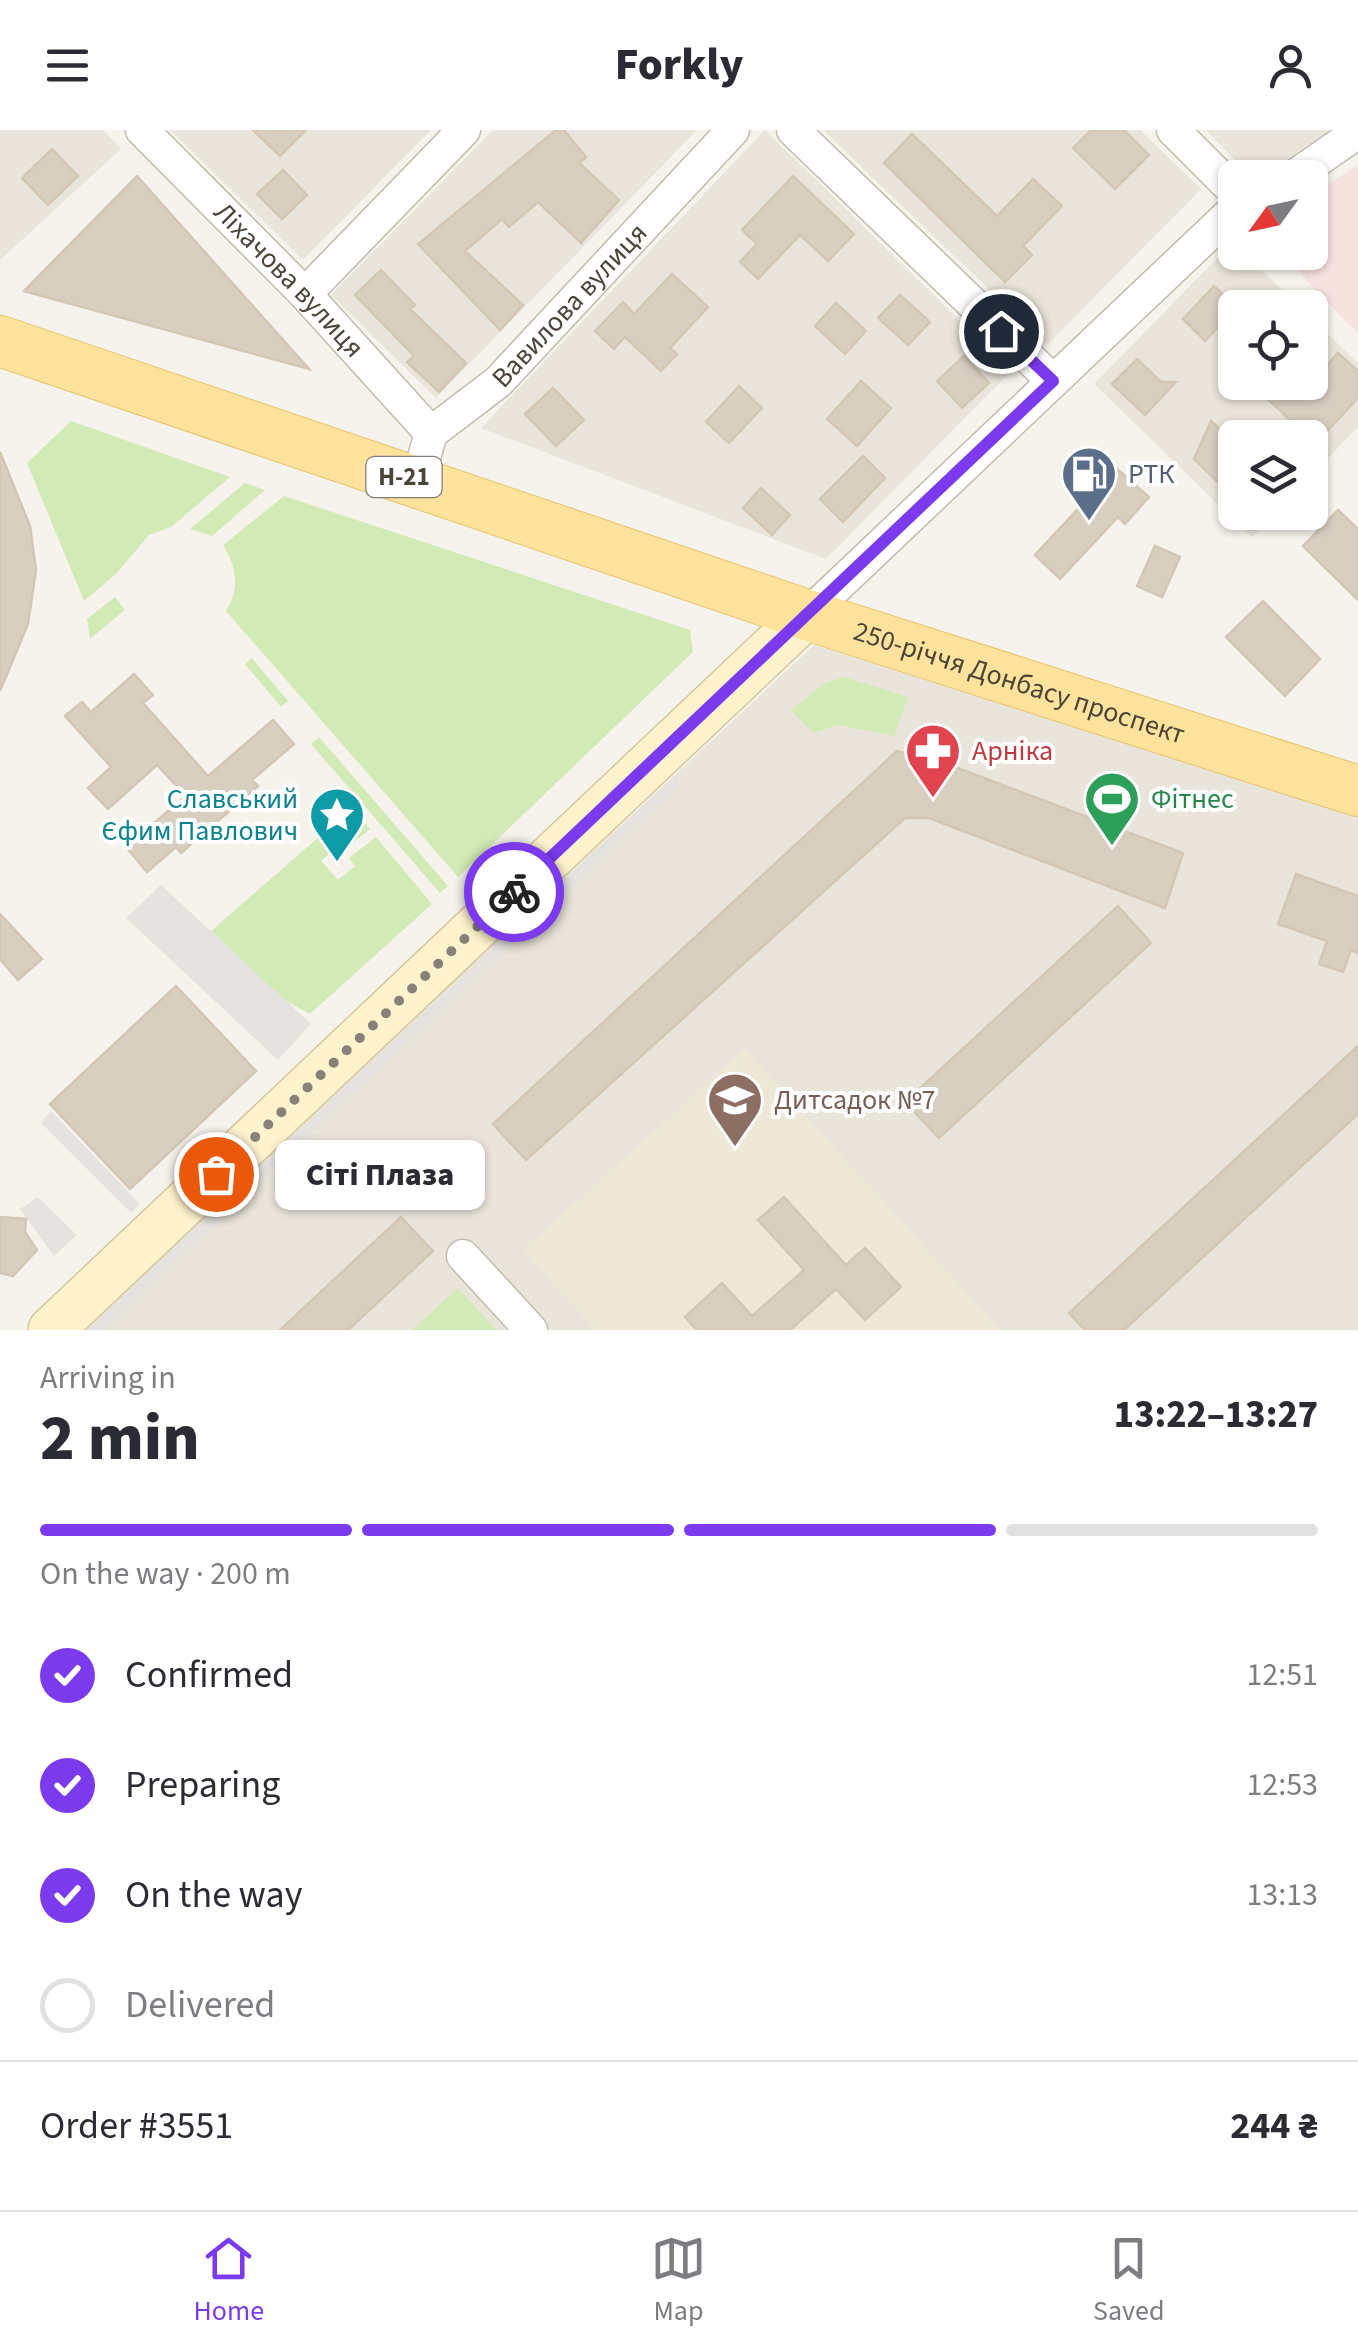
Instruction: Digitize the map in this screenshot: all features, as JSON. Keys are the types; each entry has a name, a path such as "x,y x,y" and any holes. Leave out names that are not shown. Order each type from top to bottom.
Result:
{"main road":[{"name":"250-річчя Донбасу проспект","path":"0,341 807,615 1358,791"},
{"path":"51,1330 807,615"}],"street":[{"name":"Ліхачова вулиця","path":"142,130 304,294 431,433"},
{"path":"304,294 464,130"},
{"name":"Вавилова вулиця","path":"431,433 498,382 732,130"},
{"path":"793,130 1053,381"},
{"path":"1173,130 1218,175"},
{"path":"1318,160 1358,132"},
{"path":"807,615 1218,225"},
{"path":"417,482 431,433"},
{"path":"463,1256 531,1330"}],"shaded area":[{"path":"0,130 103,130 121,149 0,260"},
{"path":"170,130 431,130 303,260"},
{"path":"493,130 697,130 436,398 331,295"},
{"path":"765,130 1011,371 826,559 481,428"},
{"path":"823,130 1140,130 1201,189 1047,345"},
{"path":"1206,130 1340,130 1299,160 1235,160"},
{"path":"1358,164 1358,334 1328,302 1328,290 1316,290 1297,270 1328,270 1328,185"},
{"path":"1218,257 1218,270 1262,270 1282,290 1218,290 1218,400 1328,400 1328,334 1358,363 1358,427 1328,458 1328,420 1218,420 1218,504 1094,384"},
{"path":"814,645 1358,817 1358,1330 80,1330"},
{"path":"678,774 680,784 103,1330 86,1330"},
{"path":"161,885 311,1024 278,1060 126,918"},
{"name":"Дитсадок №7","path":"745,1049 1000,1330 595,1330 523,1250"},
{"path":"51,1111 140,1204 131,1213 41,1123"},
{"path":"38,1197 77,1235 54,1256 20,1209"}],"green space":[{"path":"71,421 230,477 171,527 149,535 116,574 84,601 27,463"},
{"path":"245,483 265,490 212,536 190,529"},
{"path":"284,496 690,630 693,652 458,877 226,611 235,578 223,545"},
{"path":"115,597 125,610 90,639 87,619"},
{"path":"252,658 288,701 281,707 245,664"},
{"path":"844,677 908,697 894,736 838,725 814,733 791,710 825,683"},
{"path":"319,737 448,886 440,893 311,744"},
{"path":"352,808 370,829 343,851 338,846 321,861 338,880 355,866 349,858 376,837 432,904 310,1014 281,998 211,931"},
{"path":"458,1288 496,1330 412,1330"}],"building":[{"path":"253,130 306,130 280,156"},
{"path":"556,130 564,130 586,157 579,163 619,200 581,243 538,202 509,227 502,219 465,251 523,305 500,330 418,244"},
{"path":"1091,130 1124,130 1149,155 1115,189 1073,148"},
{"path":"912,134 997,216 1033,179 1062,206 1023,246 1032,255 1005,282 884,163"},
{"path":"52,149 78,176 48,205 22,178"},
{"path":"283,170 307,195 282,219 257,194"},
{"path":"137,176 309,369 24,291"},
{"path":"793,176 854,234 828,261 800,235 758,279 740,262 757,244 742,230"},
{"path":"381,270 415,305 410,309 466,363 439,392 407,362 414,356 355,295"},
{"path":"672,274 708,307 670,348 677,354 661,371 625,337 614,349 595,331 623,302 634,314"},
{"path":"1214,286 1218,290 1218,327 1205,341 1183,319"},
{"path":"900,295 930,322 908,345 878,318"},
{"path":"836,303 866,331 845,354 815,326"},
{"path":"1338,353 1358,371 1358,398 1328,430 1328,420 1290,420 1269,400 1328,400 1328,364"},
{"path":"964,356 989,383 962,408 937,381"},
{"path":"1137,359 1161,382 1176,382 1145,415 1112,384"},
{"path":"861,381 891,408 857,446 827,419"},
{"path":"739,386 762,408 729,443 706,422"},
{"path":"553,388 584,420 556,446 525,414"},
{"path":"1211,421 1218,427 1218,482 1194,459"},
{"path":"0,452 30,526 36,570 28,624 0,691"},
{"path":"863,456 885,478 843,522 820,499"},
{"path":"1116,468 1149,497 1125,524 1118,517 1060,579 1035,555"},
{"path":"761,488 790,515 772,535 743,508"},
{"path":"1338,510 1358,529 1358,600 1303,546 1319,530 1328,530 1328,520"},
{"path":"1155,546 1180,557 1162,597 1137,586"},
{"path":"1263,601 1320,659 1285,696 1226,637"},
{"path":"134,674 153,695 143,703 208,776 273,720 294,744 252,780 258,786 181,853 176,847 147,872 126,847 186,796 157,765 108,809 88,788 111,767 65,716 82,702 91,712"},
{"path":"897,751 947,764 1183,853 1165,908 929,818 905,818 526,1160 493,1124"},
{"path":"1296,874 1358,896 1358,953 1351,950 1343,972 1319,964 1327,941 1278,924"},
{"path":"1118,906 1151,943 939,1138 905,1102"},
{"path":"0,914 42,959 18,980 0,959"},
{"path":"176,986 256,1071 130,1189 50,1104"},
{"path":"1358,1046 1358,1114 1124,1330 1085,1330 1069,1313"},
{"path":"784,1197 846,1265 865,1248 901,1287 865,1320 836,1289 790,1330 697,1330 685,1317 722,1283 752,1316 804,1270 758,1220"},
{"path":"0,1217 26,1219 25,1232 37,1250 13,1276 0,1273"},
{"path":"401,1217 433,1251 348,1330 280,1330"}],"way so far":[{"path":"216,1174 514,892"}],"place":[{"name":"РТК","path":"1089,523"},
{"name":"Арніка","path":"933,800"},
{"name":"Фітнес","path":"1112,848"},
{"name":"Славський Єфим Павлович","path":"337,864"},
{"name":"Дитсадок №7","path":"735,1149"},
{"name":"Сіті Плаза","path":"216,1174"}],"route":[{"path":"514,892 1053,381 1001,331"}]}
